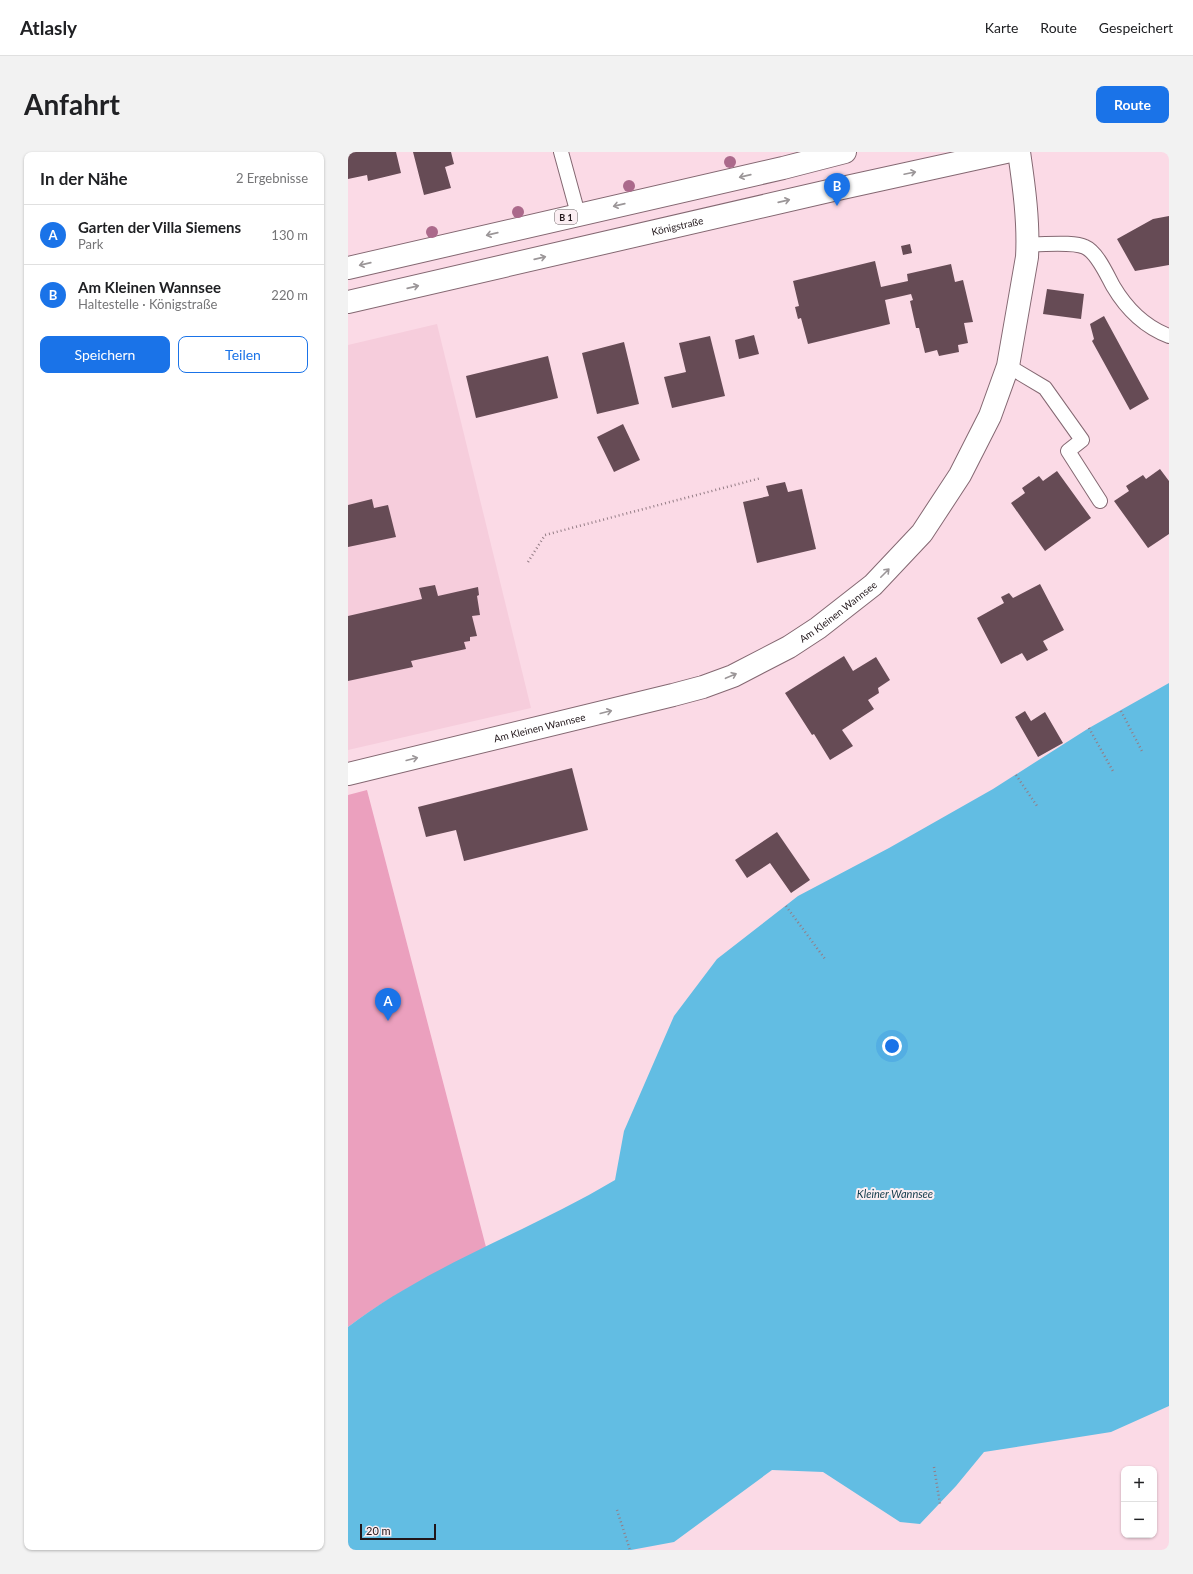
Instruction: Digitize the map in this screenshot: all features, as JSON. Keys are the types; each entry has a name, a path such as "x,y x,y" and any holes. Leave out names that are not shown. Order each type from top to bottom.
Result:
{"main road":[{"name":"B 1","path":"348,268 845,152"},
{"name":"Königstraße","path":"348,302 833,190 1006,152"},
{"name":"Am Kleinen Wannsee","path":"348,774 703,687 733,676 789,647 818,628 873,585 922,533 960,475 990,416 1008,366 1026,265 1028,244 1019,152"}],"lane":[{"path":"561,152 578,214"},
{"path":"1028,244 1073,244 1086,247 1094,254 1120,298 1129,309 1155,329 1169,336"},
{"path":"1008,366 1045,388 1082,440 1068,451 1100,501"}],"path":[{"path":"528,562 545,535 761,478"},
{"path":"1121,710 1143,753"},
{"path":"1089,728 1114,773"},
{"path":"1016,775 1037,806"},
{"path":"786,906 825,959"},
{"path":"934,1467 940,1504"},
{"path":"617,1510 630,1550"}],"shaded area":[{"path":"437,324 531,708 348,750 348,345"},
{"path":"367,790 486,1247 398,1294 364,1315 348,1327 348,795"}],"water":[{"name":"Kleiner Wannsee","path":"1169,683 1169,1406 1111,1432 984,1452 956,1486 920,1524 900,1522 823,1472 772,1470 674,1542 631,1550 348,1550 348,1327 379,1305 412,1285 582,1199 615,1180 624,1131 674,1016 717,959 798,896 889,848 993,789 1089,728"}],"building":[{"path":"348,152 396,152 401,173 368,181 367,175 348,179"},
{"path":"413,152 451,152 454,164 445,167 451,188 424,195"},
{"path":"1169,216 1169,265 1135,271 1117,239 1153,219"},
{"path":"910,244 912,253 903,255 901,246"},
{"path":"875,261 881,287 908,281 907,274 951,264 955,282 963,280 973,322 964,323 968,343 958,345 959,352 939,356 937,350 925,353 919,328 916,328 910,301 913,300 911,294 885,300 890,324 808,344 801,318 798,319 795,307 799,306 793,281"},
{"path":"1047,289 1084,294 1081,319 1043,314"},
{"path":"1104,316 1149,399 1130,410 1092,341 1094,339 1090,324"},
{"path":"754,335 759,354 739,359 735,340"},
{"path":"710,336 725,396 672,408 664,377 686,372 679,343"},
{"path":"624,342 639,404 597,414 582,353"},
{"path":"548,356 558,398 476,418 466,376"},
{"path":"623,424 640,460 614,472 597,437"},
{"path":"1160,469 1169,481 1169,534 1148,548 1114,501 1129,491 1126,486 1143,475 1146,479"},
{"path":"1057,471 1091,518 1045,551 1011,503 1025,493 1022,488 1039,476 1043,481"},
{"path":"785,482 788,492 802,489 816,549 757,563 743,502 769,496 766,486"},
{"path":"372,499 374,508 388,505 396,537 348,547 348,505"},
{"path":"1040,584 1064,630 1043,641 1048,650 1027,661 1022,653 1001,664 977,618 1004,603 1001,597 1009,593 1013,598"},
{"path":"435,585 438,596 478,587 479,595 477,596 480,615 472,616 477,636 470,637 470,641 464,642 466,649 411,661 413,667 348,681 348,616 422,599 419,588"},
{"path":"844,656 853,671 876,657 890,680 878,688 879,693 868,700 874,709 842,730 853,746 830,760 814,734 812,735 785,693"},
{"path":"1025,711 1031,721 1045,712 1063,743 1038,757 1015,717"},
{"path":"572,768 588,830 464,861 456,830 426,837 418,807"},
{"path":"777,832 810,880 791,893 770,863 747,878 735,860"}],"place":[{"name":"Am Kleinen Wannsee","path":"837,206"},
{"name":"Garten der Villa Siemens","path":"388,1021"}]}
